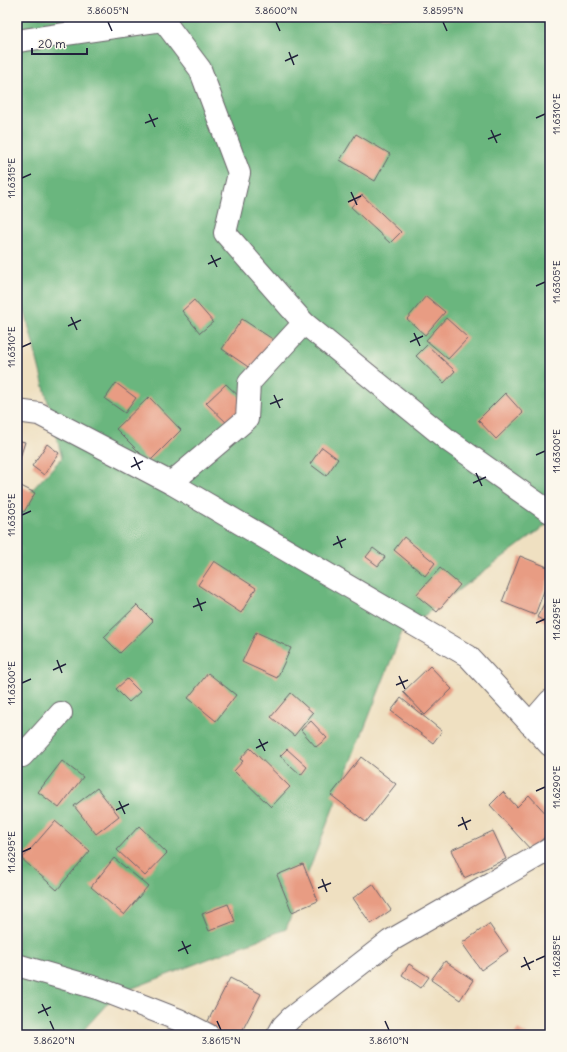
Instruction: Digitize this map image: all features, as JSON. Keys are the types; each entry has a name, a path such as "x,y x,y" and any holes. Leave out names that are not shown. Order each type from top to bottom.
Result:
{"street":[{"path":"17,41 163,20 200,69 239,173 225,233 304,323 449,442 550,512"},
{"path":"171,483 247,419 249,383 304,323"},
{"path":"17,412 39,414 171,483 468,656 550,745"},
{"path":"530,724 550,701"},
{"path":"17,756 22,756 61,713"},
{"path":"278,1035 290,1018 390,941 550,849"},
{"path":"17,965 100,989 179,1020 208,1035"}],"green space":[{"path":"17,17 550,17 550,522 402,632 286,929 115,995 79,1035 17,1035 17,506 62,458 17,280"}],"building":[{"path":"356,134 390,154 375,181 340,160"},
{"path":"362,195 401,232 390,243 351,207"},
{"path":"426,296 445,312 425,335 407,319"},
{"path":"194,300 213,322 200,333 182,311"},
{"path":"446,318 468,338 448,359 426,340"},
{"path":"242,319 277,342 257,373 222,349"},
{"path":"427,345 455,371 444,383 416,356"},
{"path":"116,383 136,398 125,413 105,399"},
{"path":"226,384 247,404 228,424 206,403"},
{"path":"505,393 523,413 496,439 478,420"},
{"path":"149,397 181,430 149,462 116,429"},
{"path":"17,440 25,442 17,467"},
{"path":"47,444 59,453 44,475 32,466"},
{"path":"322,447 338,459 326,476 310,464"},
{"path":"19,485 35,493 24,512 17,509 17,489"},
{"path":"404,537 435,563 425,576 394,550"},
{"path":"373,548 385,557 378,566 366,557"},
{"path":"520,556 550,568 550,575 535,615 502,602"},
{"path":"214,561 256,588 241,613 198,585"},
{"path":"440,568 460,585 437,612 416,595"},
{"path":"550,593 550,625 537,617"},
{"path":"137,605 153,621 120,653 104,637"},
{"path":"256,632 291,648 277,678 242,662"},
{"path":"430,666 452,689 425,715 403,692"},
{"path":"208,673 236,695 216,721 188,698"},
{"path":"127,679 140,692 129,702 116,689"},
{"path":"291,693 313,713 294,736 271,717"},
{"path":"401,698 442,731 433,743 391,711"},
{"path":"311,721 327,738 316,747 301,730"},
{"path":"250,748 290,787 271,807 234,771 243,761 240,759"},
{"path":"287,749 307,767 301,775 280,756"},
{"path":"361,757 396,784 366,822 331,795"},
{"path":"62,761 83,777 59,808 38,792"},
{"path":"97,788 119,816 96,834 74,806"},
{"path":"503,792 517,807 529,795 550,818 550,832 531,850 490,805"},
{"path":"55,821 90,851 57,890 22,859"},
{"path":"139,826 167,853 145,876 117,850"},
{"path":"493,831 506,859 464,878 451,850"},
{"path":"114,858 148,886 124,915 91,887"},
{"path":"303,864 318,901 292,912 277,875"},
{"path":"373,884 391,910 371,924 353,898"},
{"path":"228,904 235,921 209,931 202,914"},
{"path":"489,924 508,951 481,970 462,943"},
{"path":"445,961 473,980 460,1000 431,980"},
{"path":"409,964 429,977 421,988 402,975"},
{"path":"230,978 261,994 240,1035 225,1035 206,1025"},
{"path":"518,1029 528,1035 514,1035"}]}
